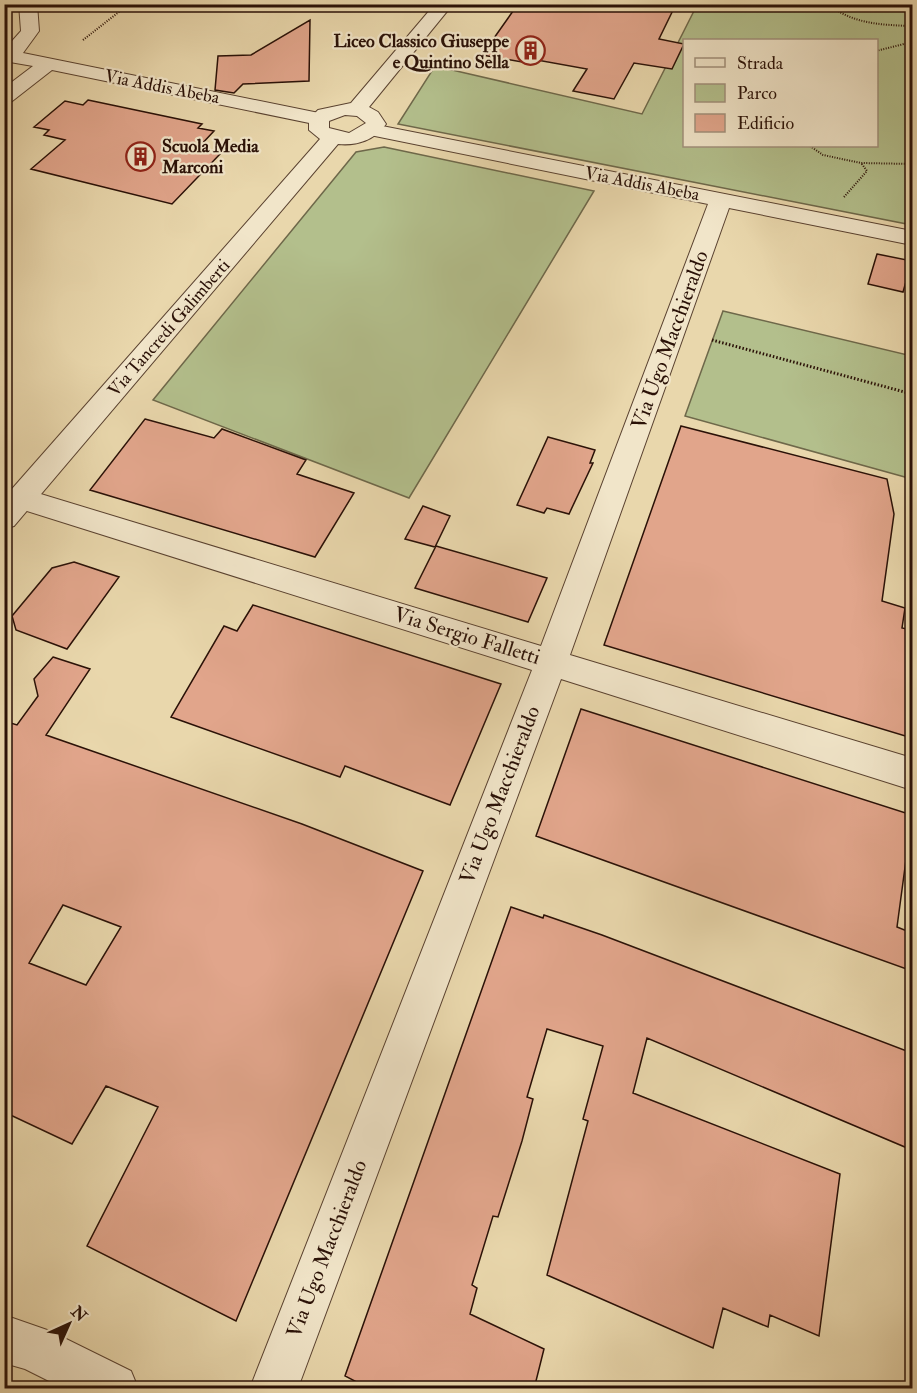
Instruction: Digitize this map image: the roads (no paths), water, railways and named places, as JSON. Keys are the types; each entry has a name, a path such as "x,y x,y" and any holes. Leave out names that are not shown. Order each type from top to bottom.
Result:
{"street":[{"path":"8,56 30,31 28,4"},
{"path":"357,109 445,4"},
{"name":"Via Addis Abeba","path":"8,56 326,128"},
{"path":"4,98 48,64"},
{"path":"357,109 374,117 376,124 372,130 355,138 326,128 334,110 357,109"},
{"name":"Via Tancredi Galimberti","path":"13,508 326,128"},
{"name":"Via Addis Abeba","path":"372,130 912,238"},
{"name":"Via Ugo Macchieraldo","path":"273,1389 551,663 721,200"},
{"name":"Via Sergio Falletti","path":"13,508 551,663 912,774"},
{"path":"4,1339 33,1348 114,1389"}],"place":[{"name":"Liceo Classico Giuseppe e Quintino Sella","path":"530,51"},
{"name":"Scuola Media Marconi","path":"141,156"}]}
